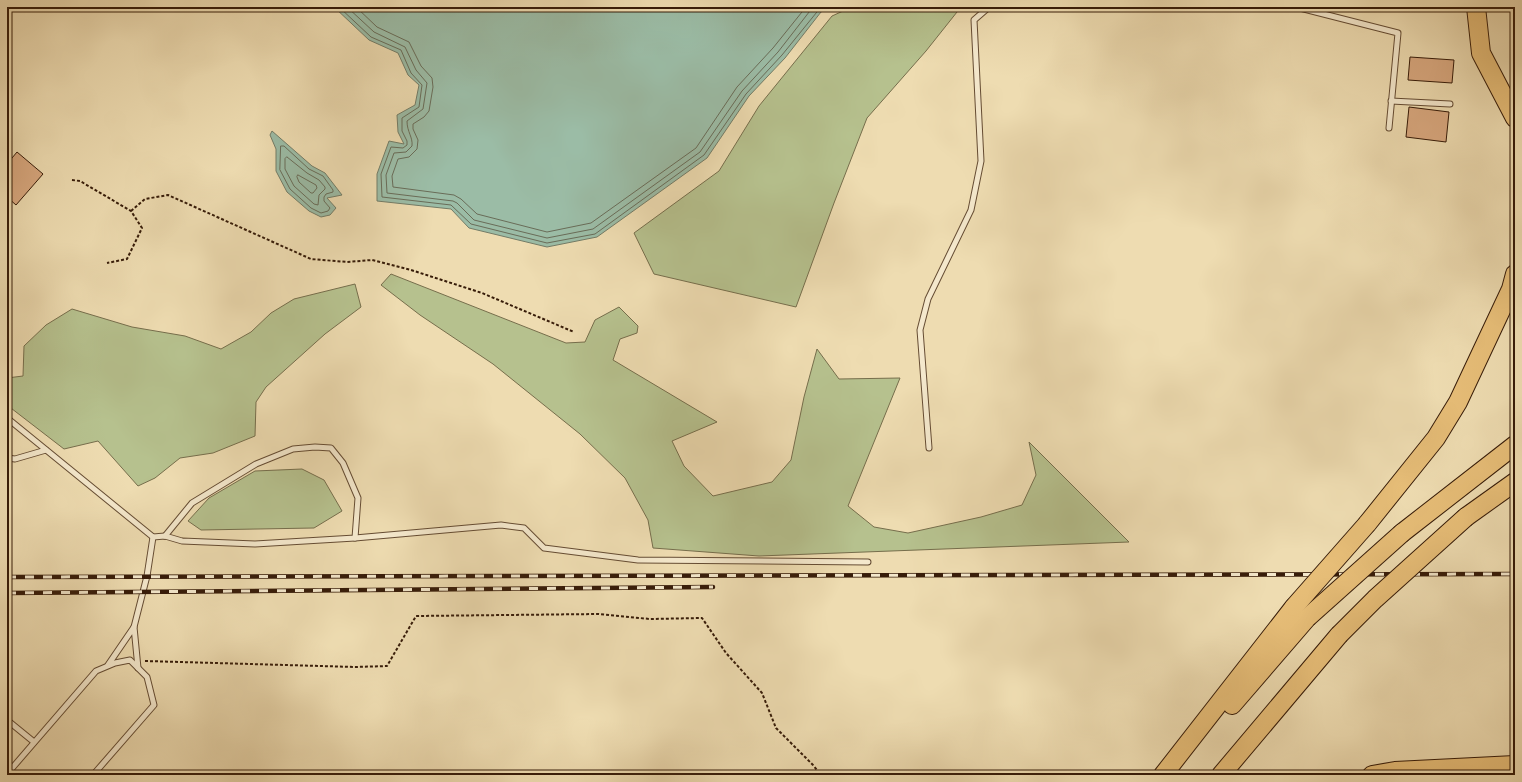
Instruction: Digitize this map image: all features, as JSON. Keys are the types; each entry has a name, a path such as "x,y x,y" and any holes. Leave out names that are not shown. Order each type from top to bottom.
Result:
{"highway":[{"path":"1476,7 1481,53 1515,118"},
{"path":"1171,775 1300,613 1367,524 1436,438 1458,402 1511,289 1515,274"},
{"path":"1163,775 1300,613 1515,445"},
{"path":"1221,775 1339,635 1375,599 1466,517 1515,482"},
{"path":"1372,775 1395,771 1515,765"}],"lane":[{"path":"929,448 920,330 928,299 971,210 980,161 974,20 989,7"},
{"path":"1296,7 1398,33 1389,128"},
{"path":"1391,101 1450,104"},
{"path":"7,418 153,537 165,536 182,541 255,544 355,538 501,525 524,528 544,548 638,560 868,562"},
{"path":"165,536 192,503 218,486 256,464 293,448 315,447 331,448 343,463 358,498 355,538"},
{"path":"7,458 15,459 46,450"},
{"path":"107,666 134,627 147,576 153,537"},
{"path":"134,627 138,668"},
{"path":"7,774 96,671 115,663 130,660 147,677 154,705 93,775"},
{"path":"7,720 34,742"}],"path":[{"path":"72,180 80,181 131,211 142,228 127,259 107,262"},
{"path":"131,211 145,199 168,195 311,259 347,262 372,260 411,270 482,294 574,332"},
{"path":"138,660 355,668 387,666 416,616 598,614 650,619 702,618 726,653 762,693 776,728 821,775"}],"shaded area":[{"path":"852,7 961,7 926,51 867,118 796,307 654,274 634,233 719,171 759,106 832,16"},
{"path":"391,274 566,343 585,342 595,320 619,307 638,326 637,333 620,339 613,360 717,422 672,441 684,466 713,496 772,482 791,460 804,397 817,349 839,379 900,378 848,506 874,527 908,533 981,517 1022,505 1036,475 1029,442 1129,542 759,556 653,548 648,520 625,478 580,434 493,364 420,315 381,285"},
{"path":"355,284 361,307 325,334 266,387 256,402 255,436 213,453 180,458 155,478 138,486 98,441 64,449 7,405 7,378 23,376 24,346 46,325 72,309 132,327 185,336 221,349 251,332 271,313 294,299"},
{"path":"302,469 324,480 342,511 314,528 201,530 188,521 209,498 255,471"}],"water":[{"path":"334,7 829,7 821,12 785,58 749,96 707,158 597,237 547,247 469,228 451,209 377,201 377,174 389,141 404,144 398,132 397,115 415,105 419,85 408,75 398,53 369,40"},
{"path":"272,131 312,166 325,173 342,195 327,198 336,208 330,215 321,217 309,211 287,192 276,171 276,149 270,135"}],"building":[{"path":"1410,57 1454,60 1452,83 1408,80"},
{"path":"1409,107 1449,112 1446,142 1406,137"},
{"path":"17,152 43,174 16,205 7,197 7,164"}],"railway":[{"path":"7,577 1515,574"},
{"path":"7,593 713,587"}]}
